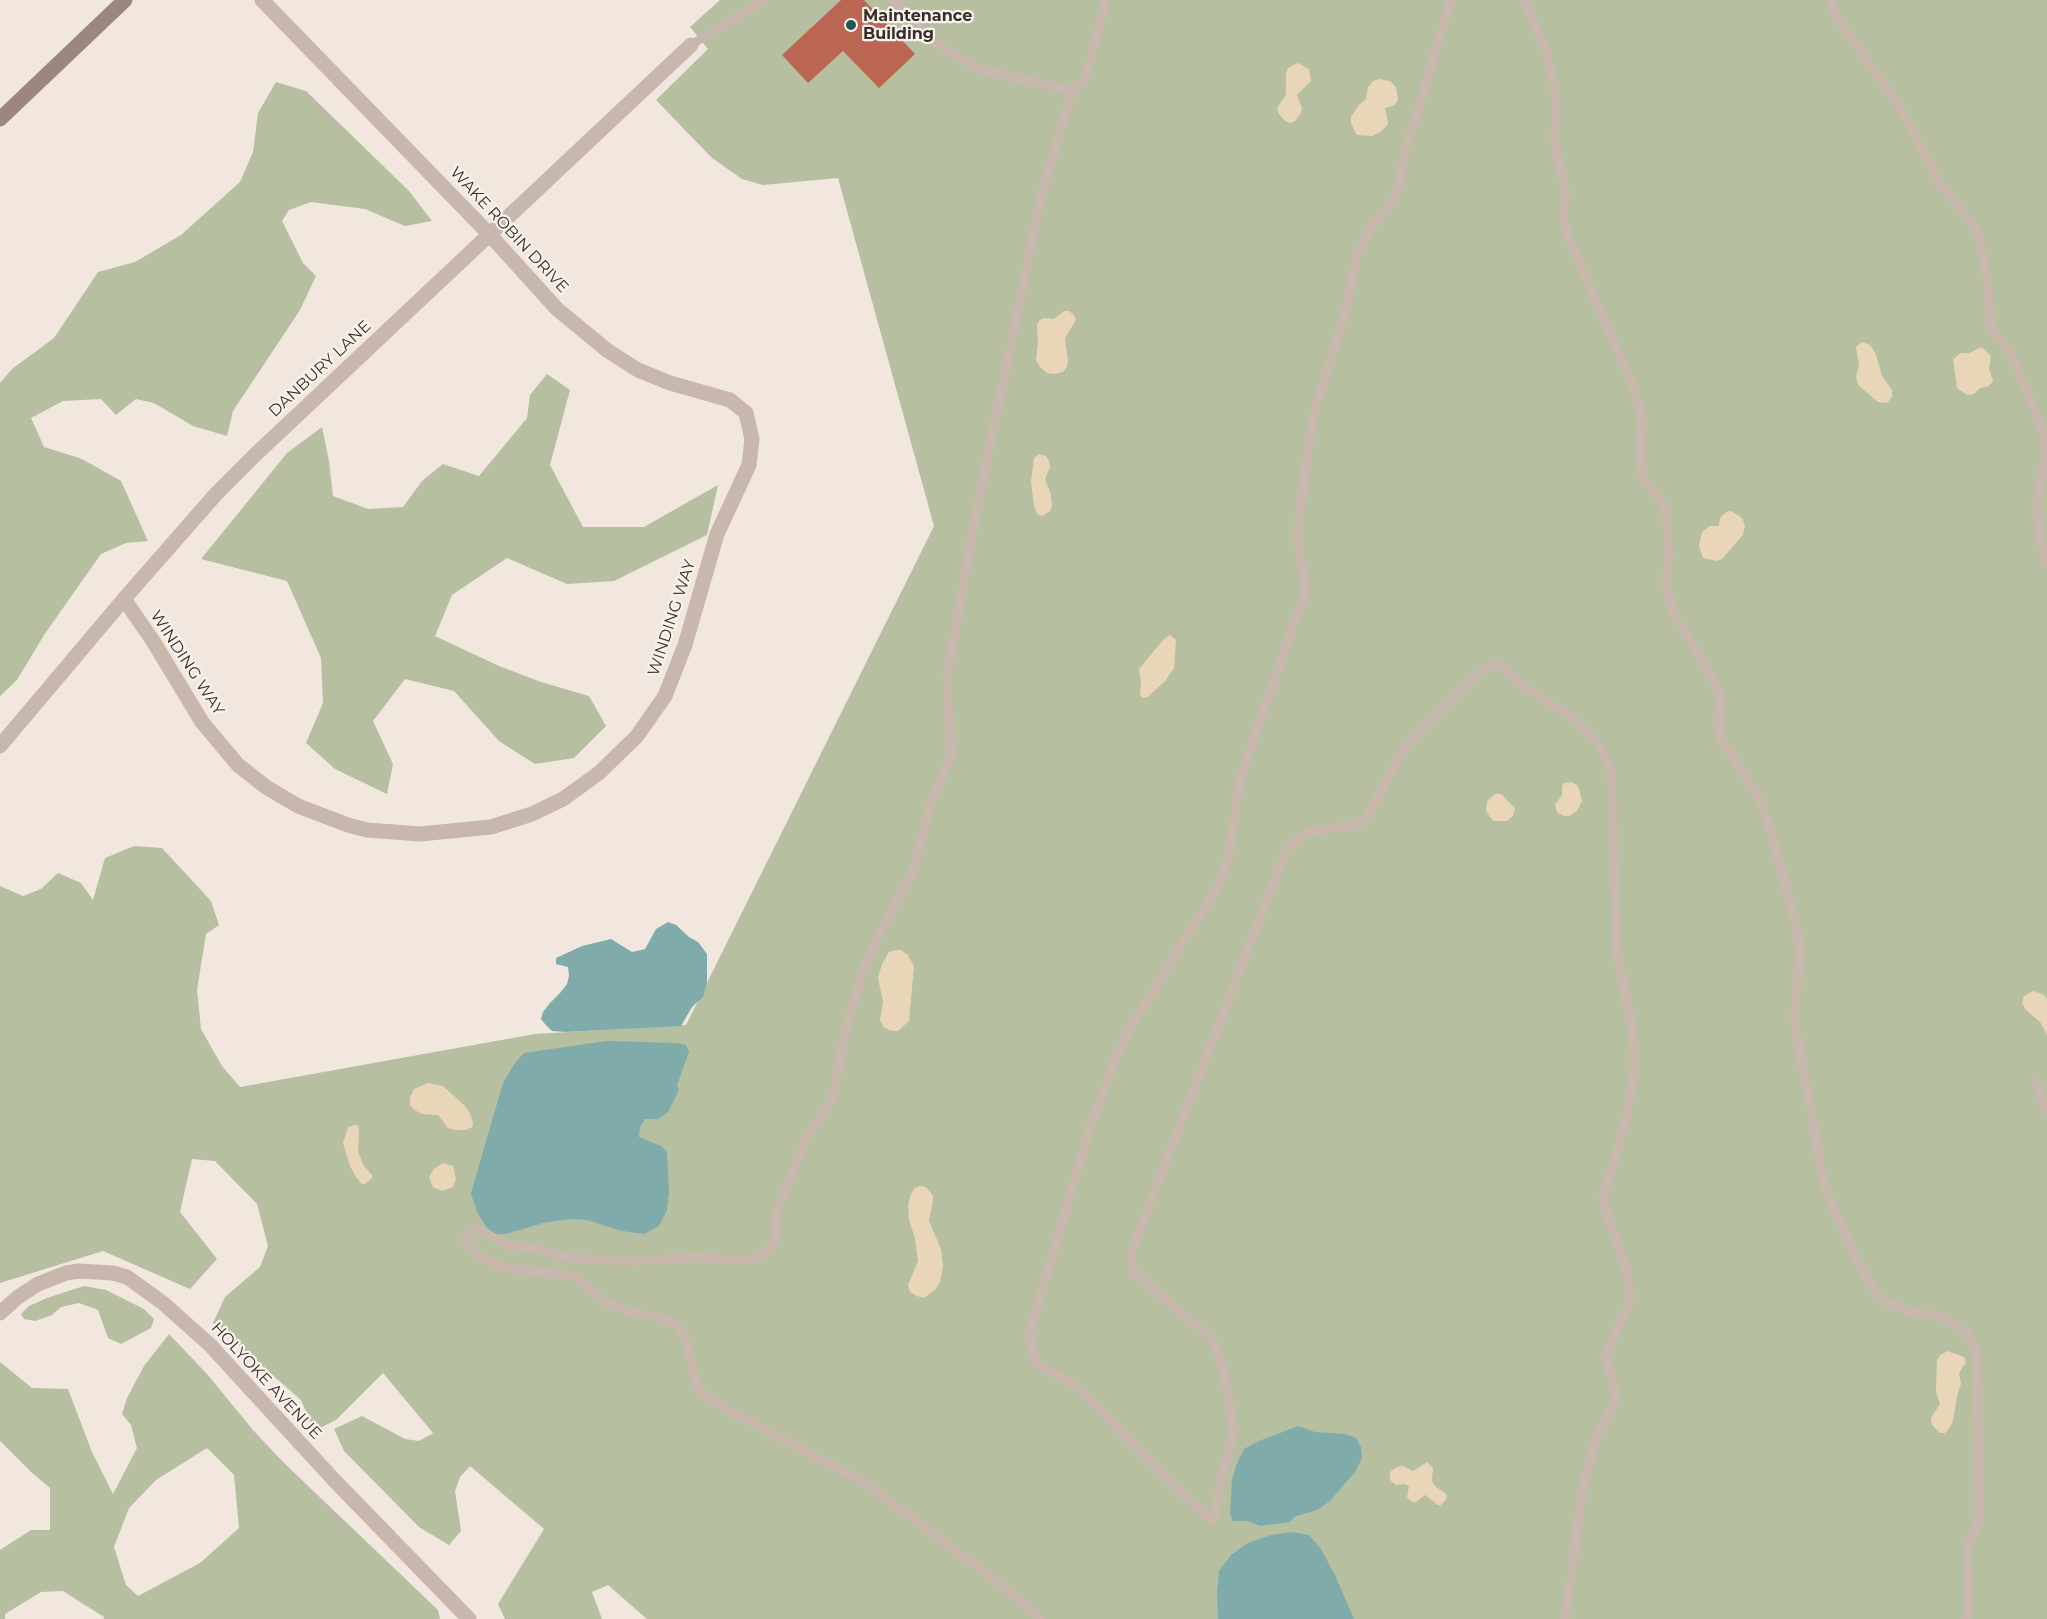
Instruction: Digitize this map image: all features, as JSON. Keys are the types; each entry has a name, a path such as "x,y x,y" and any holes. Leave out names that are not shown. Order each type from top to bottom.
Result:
{"street":[{"path":"0,119 125,0"},
{"name":"WAKE ROBIN DRIVE","path":"262,0 490,235 557,309 608,351 638,370 670,383 730,400 746,413 752,439"},
{"name":"DANBURY LANE","path":"0,746 216,494 691,45"},
{"name":"WINDING WAY","path":"124,599 153,641 202,722 238,765 266,787 298,806 367,830 420,834 491,826 532,814 563,799 599,773 638,736 665,696 685,645 717,534 749,465 752,439"},
{"name":"HOLYOKE AVENUE","path":"0,1313 38,1284 66,1273 79,1271 113,1273 127,1277 164,1303 210,1345 334,1480 469,1619"}],"lane":[{"path":"691,45 764,0"},
{"path":"894,0 933,41 978,69 1072,91"},
{"path":"1041,1619 1008,1590 864,1482 724,1408 697,1387 686,1340 677,1324 655,1316 630,1312 605,1302 574,1276 504,1268 476,1254 464,1238 475,1228 510,1246 534,1248 569,1258 633,1261 696,1257 728,1260 754,1259 774,1243 777,1211 805,1140 833,1098 843,1042 862,972 880,932 913,871 931,802 951,756 947,676 975,519 1041,196 1072,91 1085,79 1106,0"},
{"path":"1451,0 1404,155 1398,189 1370,231 1358,254 1345,314 1313,415 1299,517 1298,546 1304,575 1305,597 1294,622 1240,780 1229,855 1217,888 1131,1026 1115,1060 1090,1128 1029,1334 1036,1364 1078,1387 1160,1471 1214,1520 1221,1480 1234,1430 1222,1363 1211,1336 1134,1272 1131,1252 1287,848 1308,832 1356,825 1366,818 1401,753 1422,728 1476,676 1494,664 1503,668 1526,688 1568,714 1596,742 1611,770 1617,953 1633,1032 1635,1068 1622,1132 1602,1199 1628,1276 1630,1300 1605,1356 1617,1397 1597,1436 1583,1486 1565,1619"},
{"path":"1524,0 1547,54 1555,88 1557,114 1554,140 1566,192 1563,214 1569,239 1635,391 1642,421 1640,448 1642,475 1666,508 1669,552 1666,583 1673,614 1713,678 1721,698 1718,721 1720,738 1759,798 1768,822 1796,924 1800,953 1794,1019 1825,1188 1861,1269 1880,1299 1910,1312 1940,1316 1968,1333 1977,1353 1979,1520 1967,1549 1969,1606 1966,1619"},
{"path":"1831,0 1836,17 1901,108 1939,182 1978,232 1988,286 1990,326 2011,354 2039,420 2045,442 2037,505 2041,543 2047,564"},
{"path":"2037,1081 2047,1112"}],"green space":[{"path":"720,0 2047,0 2047,1619 647,1619 608,1585 592,1592 602,1619 505,1619 498,1604 544,1529 470,1466 460,1477 455,1491 461,1531 449,1545 419,1527 344,1451 334,1429 362,1416 405,1439 419,1441 433,1433 383,1373 336,1420 322,1427 313,1428 301,1400 213,1323 225,1297 260,1267 268,1246 257,1204 215,1161 192,1159 180,1212 217,1259 190,1289 103,1251 0,1283 0,886 23,896 41,889 58,873 81,883 93,900 105,858 134,846 162,848 211,901 219,925 206,934 197,990 201,1029 222,1066 240,1087 535,1034 686,1025 934,526 838,178 763,185 742,179 712,158 656,100 708,49 690,27"},
{"path":"276,82 306,91 409,191 432,221 405,226 365,209 311,202 289,210 282,221 303,263 316,276 300,310 233,411 227,436 193,426 154,403 136,399 116,415 101,399 63,401 31,418 44,447 82,459 121,481 148,541 126,543 101,554 44,635 17,680 0,696 0,383 12,369 54,338 98,272 135,262 181,235 240,182 253,152 258,113"},
{"path":"547,374 570,390 550,465 583,527 644,527 718,485 707,535 614,581 567,584 507,558 452,595 435,636 499,666 541,682 589,696 606,726 574,758 535,764 499,741 454,691 405,679 373,721 393,764 387,794 335,769 306,743 323,703 321,658 287,581 201,559 287,453 322,427 333,496 368,509 403,507 422,481 443,464 479,476 527,418 530,395"},
{"path":"84,1286 106,1290 144,1309 154,1319 151,1328 121,1344 108,1338 98,1310 79,1303 61,1307 52,1315 35,1321 24,1319 21,1314 29,1306 47,1298"},
{"path":"169,1334 283,1462 438,1610 440,1619 104,1619 63,1591 41,1592 5,1614 5,1619 0,1619 0,1550 31,1530 50,1530 50,1488 0,1441 0,1362 32,1388 68,1389 92,1452 113,1494 137,1448 131,1425 122,1414 127,1398 144,1366","holes":["207,1448 234,1475 239,1528 200,1563 138,1596 126,1585 114,1547 129,1508 156,1480"]}],"sand":[{"path":"1298,63 1309,69 1311,81 1297,95 1302,108 1301,113 1295,121 1290,123 1285,121 1277,108 1286,95 1288,68"},
{"path":"1379,79 1390,81 1396,87 1398,100 1395,105 1385,108 1388,124 1382,131 1372,136 1357,135 1351,123 1351,117 1366,99 1368,87 1373,81"},
{"path":"1064,311 1069,311 1076,320 1065,338 1067,367 1063,372 1047,373 1036,360 1037,325 1040,320 1054,319"},
{"path":"1862,342 1870,345 1876,354 1882,376 1892,390 1892,397 1887,403 1878,402 1858,385 1856,376 1859,365 1856,347"},
{"path":"1982,347 1991,356 1989,368 1993,381 1989,386 1967,395 1957,388 1953,359 1961,353 1969,353"},
{"path":"1039,454 1046,456 1049,461 1050,467 1045,479 1052,506 1050,511 1042,516 1037,514 1034,506 1031,482 1034,458"},
{"path":"1731,511 1742,518 1745,525 1743,535 1722,559 1717,561 1703,558 1699,546 1702,532 1710,526 1719,526 1720,518 1726,512"},
{"path":"1170,635 1176,640 1174,668 1166,680 1148,697 1143,698 1140,695 1139,669"},
{"path":"1571,782 1577,785 1582,801 1577,811 1564,816 1557,812 1555,805 1562,795 1564,783"},
{"path":"1495,794 1501,794 1515,808 1513,816 1507,821 1493,821 1486,811 1487,801"},
{"path":"901,950 908,955 914,966 909,1021 898,1031 884,1028 880,1020 883,1002 878,978 889,952"},
{"path":"2033,991 2043,994 2047,999 2047,1035 2041,1023 2026,1010 2022,1003 2024,996"},
{"path":"428,1083 443,1086 464,1105 470,1113 472,1127 467,1130 448,1128 438,1115 423,1114 414,1110 410,1105 410,1097 414,1089"},
{"path":"355,1125 359,1129 358,1152 364,1166 372,1175 372,1178 365,1184 362,1184 356,1177 350,1166 343,1143 348,1127"},
{"path":"443,1163 453,1166 456,1179 453,1187 442,1191 433,1187 429,1177 434,1169"},
{"path":"926,1187 933,1196 929,1221 941,1249 943,1266 936,1289 924,1298 910,1292 908,1285 918,1261 908,1205 911,1194 915,1188"},
{"path":"1948,1351 1964,1357 1966,1362 1959,1373 1961,1384 1953,1421 1945,1433 1940,1433 1932,1425 1931,1418 1940,1404 1936,1392 1937,1360 1940,1355"},
{"path":"1427,1462 1433,1468 1432,1481 1446,1494 1447,1498 1441,1505 1425,1495 1416,1502 1411,1501 1407,1497 1409,1486 1396,1485 1390,1480 1390,1472 1397,1467 1403,1466 1413,1471"}],"water":[{"path":"668,922 676,925 698,942 707,954 707,982 703,997 692,1007 681,1026 565,1032 552,1031 541,1019 543,1012 567,984 569,976 568,967 556,964 556,958 582,946 611,939 632,952 645,949 656,929"},
{"path":"606,1041 678,1043 686,1045 689,1052 677,1085 679,1090 668,1112 658,1119 645,1119 640,1127 639,1137 661,1146 667,1152 669,1191 667,1210 659,1226 644,1234 622,1231 587,1220 569,1219 543,1223 506,1234 496,1234 487,1228 477,1212 471,1193 503,1083 524,1053"},
{"path":"1298,1426 1315,1432 1345,1434 1356,1438 1361,1447 1362,1458 1355,1472 1330,1501 1317,1510 1294,1517 1290,1522 1260,1526 1247,1521 1233,1521 1230,1514 1232,1480 1244,1449"},
{"path":"1292,1532 1309,1535 1321,1549 1354,1619 1218,1619 1219,1571 1231,1555 1248,1543 1271,1535"}],"building":[{"name":"Maintenance Building","path":"841,0 864,0 915,54 879,88 843,51 808,83 782,55"}],"place":[{"name":"Maintenance Building","path":"851,25"}]}
